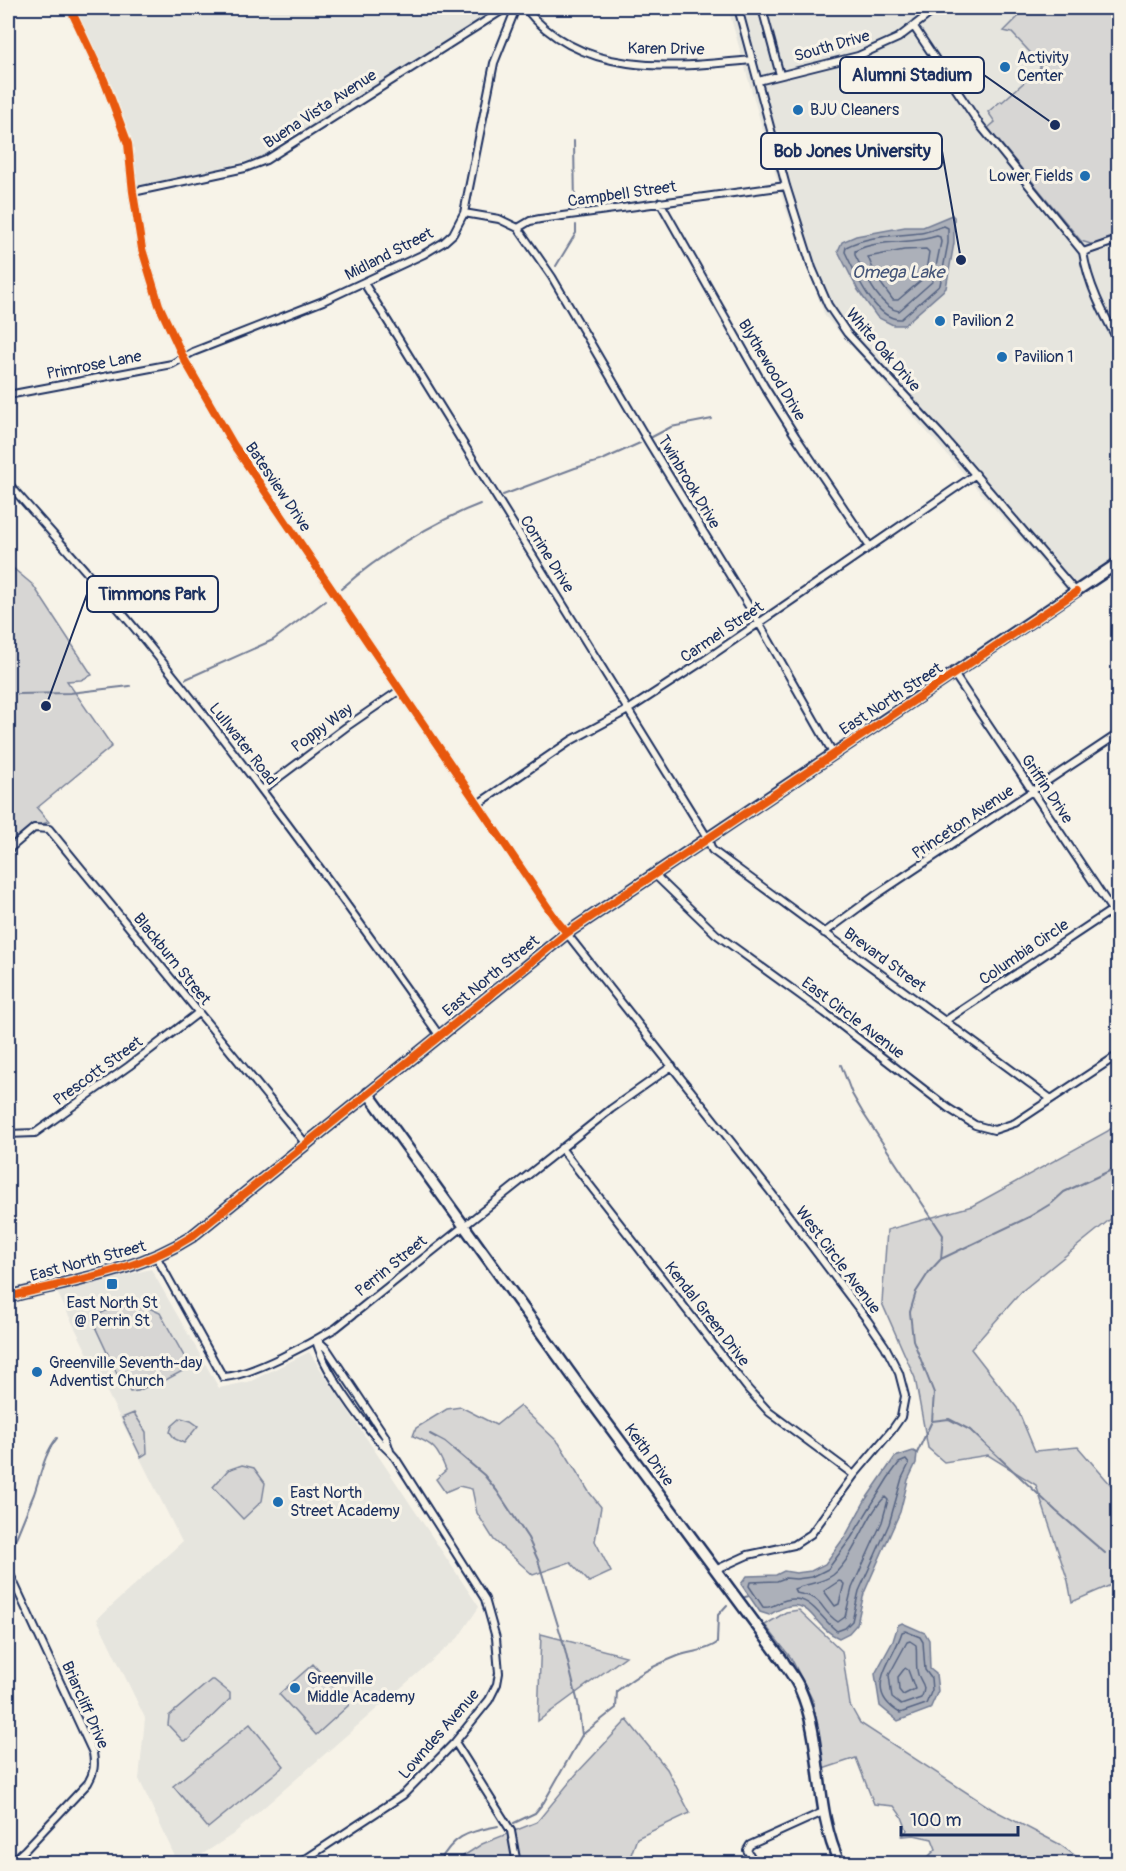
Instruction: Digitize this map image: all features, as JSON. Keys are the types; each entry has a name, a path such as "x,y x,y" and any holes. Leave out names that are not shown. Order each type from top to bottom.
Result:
{"main road":[{"name":"East North Street","path":"8,1297 156,1256 191,1237 567,933 1119,563"},
{"name":"Keith Drive","path":"368,1093 714,1570 783,1661 799,1687 809,1718 823,1812 840,1863"}],"street":[{"name":"Batesview Drive","path":"70,8 104,80 128,144 142,249 159,305 184,358 233,444 567,933"},
{"name":"Buena Vista Avenue","path":"133,192 245,168 266,160 506,8"},
{"name":"Midland Street","path":"184,358 193,352 364,284 436,249 453,234 464,213 494,63 516,8"},
{"name":"Karen Drive","path":"525,8 533,18 556,37 590,55 615,61 672,65 752,60"},
{"name":"White Oak Drive","path":"738,8 786,186 820,290 835,317 976,474 1076,591"},
{"path":"762,8 780,75"},
{"name":"South Drive","path":"758,81 858,56 886,44 914,27 938,8"},
{"path":"914,27 980,125 1083,252 1088,275 1099,305 1119,341"},
{"name":"Campbell Street","path":"518,228 530,221 540,219 786,186"},
{"name":"Blythewood Drive","path":"660,202 770,394 870,547"},
{"path":"464,213 499,219 518,228"},
{"name":"Twinbrook Drive","path":"518,228 552,277 649,443 759,623 833,753"},
{"path":"1083,252 1119,240"},
{"name":"Corrine Drive","path":"364,284 708,839"},
{"name":"Primrose Lane","path":"8,395 172,364 184,358"},
{"name":"Carmel Street","path":"478,804 572,740 628,710 976,474"},
{"name":"Lullwater Road","path":"8,483 142,637 262,789 344,899 439,1035"},
{"name":"Griffin Drive","path":"954,674 1032,792 1115,908 1119,920"},
{"name":"Poppy Way","path":"262,789 399,690"},
{"name":"Princeton Avenue","path":"824,933 876,895 1119,734"},
{"name":"Blackburn Street","path":"8,850 34,828 49,829 306,1144"},
{"name":"Brevard Street","path":"708,839 709,846 715,853 1051,1099"},
{"name":"East Circle Avenue","path":"654,874 716,934 825,1013 948,1108 975,1125 994,1130 1009,1126 1119,1055"},
{"name":"Columbia Circle","path":"945,1021 1115,908"},
{"name":"West Circle Avenue","path":"567,933 770,1191 868,1321 885,1346 899,1373 905,1396 901,1417 854,1475 811,1534 794,1545 748,1555 714,1570"},
{"name":"Prescott Street","path":"8,1134 35,1133 128,1068 198,1013"},
{"name":"Perrin Street","path":"156,1256 223,1377 241,1374 316,1340 336,1328 611,1109 672,1066"},
{"name":"Kendal Green Drive","path":"561,1148 755,1397 769,1412 854,1475"},
{"name":"Lowndes Avenue","path":"298,1863 403,1795 455,1742 489,1700 497,1684 499,1673 496,1638 484,1599 390,1452 351,1403 320,1354 316,1340"},
{"name":"Lowndes Avenue","path":"316,1340 327,1349 385,1436 390,1452"},
{"name":"Briarcliff Drive","path":"8,1570 95,1761 94,1771 88,1783 33,1842 9,1863"},
{"path":"455,1742 511,1831 517,1863"},
{"path":"755,1863 747,1850 750,1845 823,1812"}],"shaded area":[{"path":"71,8 499,8 264,157 137,188 128,134"},
{"path":"728,8 1118,8 1118,556 1067,591 825,316 784,204"},
{"path":"1024,8 1118,8 1118,234 1094,245 1081,241 988,128 995,122 988,112 1040,68 1040,63 1012,33 1004,31"},
{"path":"8,564 33,585 92,675 81,680 67,681 112,746 37,808 49,822 28,828 8,844"},
{"path":"1118,1122 1118,1213 1022,1291 971,1349 1017,1408 1035,1451 1078,1447 1118,1493 1118,1582 1072,1602 1068,1581 1036,1485 988,1455 944,1462 928,1448 915,1378 882,1303 887,1230 972,1206 1108,1131"},
{"name":"East North Street Academy","path":"151,1269 219,1388 251,1381 309,1352 479,1607 458,1638 232,1835 189,1863 178,1863 139,1779 145,1718 97,1619 182,1542 57,1292"},
{"path":"147,1307 160,1313 190,1367 151,1388 148,1386 130,1392 124,1381 120,1380 91,1318 110,1309"},
{"path":"520,1406 559,1443 589,1492 601,1507 595,1541 611,1572 589,1582 570,1562 533,1575 494,1540 477,1513 472,1489 459,1486 445,1492 436,1479 446,1470 440,1457 431,1445 413,1436 416,1428 447,1409 461,1407 496,1425"},
{"path":"134,1413 146,1432 147,1453 141,1457 122,1418"},
{"path":"181,1418 198,1426 184,1443 175,1439 170,1432 172,1426"},
{"path":"242,1465 254,1468 265,1483 262,1501 243,1519 213,1487 228,1470"},
{"path":"799,1610 842,1651 850,1705 860,1723 992,1809 1059,1844 1085,1863 922,1863 936,1849 932,1839 914,1835 902,1836 907,1830 902,1817 894,1806 874,1804 856,1758 823,1769 813,1701 791,1658 765,1625 786,1612"},
{"path":"541,1634 626,1656 538,1721"},
{"path":"313,1664 349,1705 316,1735 279,1694"},
{"path":"211,1680 230,1693 230,1699 188,1740 183,1741 168,1725 169,1716"},
{"path":"627,1720 667,1769 690,1813 637,1838 628,1863 451,1864 482,1844 537,1822 578,1772"},
{"path":"250,1724 284,1766 208,1828 173,1786"}],"water":[{"name":"Omega Lake","path":"952,215 954,217 954,243 946,288 904,325 893,325 877,317 858,290 838,251 842,242 856,236 905,227 923,227"},
{"path":"913,1451 917,1453 916,1463 908,1480 900,1512 864,1593 857,1624 849,1633 839,1638 829,1632 802,1607 794,1605 769,1615 760,1612 741,1584 747,1576 776,1575 784,1571 796,1573 811,1571 825,1564 895,1457"},
{"path":"902,1623 925,1633 929,1640 930,1669 936,1674 938,1691 930,1709 898,1721 880,1706 875,1674 893,1641 898,1625"}],"waterway":[{"path":"574,141 575,207"},
{"path":"556,266 576,233 576,225"},
{"path":"652,437 671,427 712,419"},
{"path":"503,495 600,461 640,443"},
{"path":"341,589 372,564 407,541 444,520 480,504"},
{"path":"186,679 273,640 325,601"},
{"path":"18,694 70,693 130,686"},
{"path":"841,1065 852,1094 863,1113 943,1235 941,1259"},
{"path":"917,1453 932,1421 934,1393 913,1340 910,1312 916,1292 929,1272 941,1259 1029,1217 1052,1203 1064,1192 1118,1167"},
{"path":"932,1421 949,1419 970,1430 1056,1511 1105,1553"},
{"path":"430,1434 445,1442 484,1475 528,1538 538,1560 563,1642 578,1703 582,1735"},
{"path":"9,1555 34,1494 46,1457 57,1438"},
{"path":"745,1597 749,1596"},
{"path":"514,1823 535,1813 544,1802 582,1735 616,1708 617,1691 661,1663 717,1643 718,1615 727,1605"},
{"path":"438,1864 450,1846 462,1836 498,1826"}],"cycle path":[{"path":"70,8 104,80 128,144 142,249 159,305 184,359 233,444 567,933"},
{"path":"8,1297 125,1267 148,1259 191,1237 567,933 1076,592"}],"place":[{"name":"Activity Center","path":"1005,67"},
{"name":"BJU Cleaners","path":"798,110"},
{"name":"Alumni Stadium","path":"1055,125"},
{"name":"Lower Fields","path":"1085,176"},
{"name":"Bob Jones University","path":"961,260"},
{"name":"Pavilion 2","path":"940,321"},
{"name":"Pavilion 1","path":"1002,357"},
{"name":"Timmons Park","path":"46,706"},
{"name":"East North St @ Perrin St","path":"112,1284"},
{"name":"Greenville Seventh-day Adventist Church","path":"37,1372"},
{"name":"East North Street Academy","path":"278,1502"},
{"name":"Greenville Middle Academy","path":"295,1688"}]}
